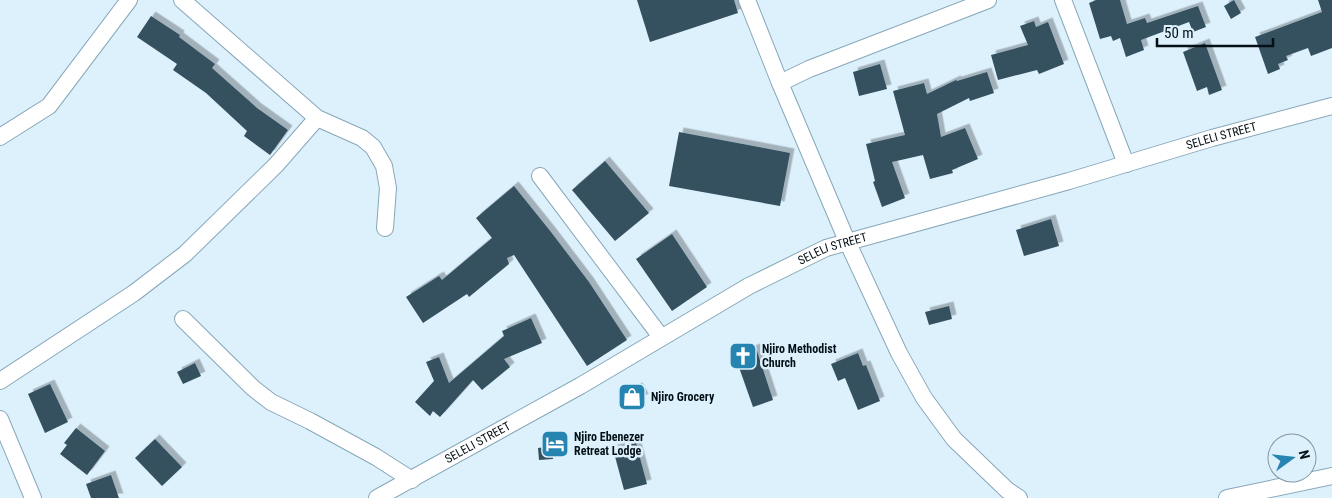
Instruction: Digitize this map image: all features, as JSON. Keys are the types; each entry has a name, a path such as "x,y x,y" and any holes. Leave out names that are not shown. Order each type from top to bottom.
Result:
{"street":[{"path":"0,137 49,106 129,0"},
{"path":"182,0 317,118 362,138 373,147 384,166 388,188 385,228"},
{"path":"747,0 847,241 899,353 924,398 954,439 1007,490 1019,498"},
{"path":"780,83 845,54 988,0"},
{"path":"1063,0 1126,164"},
{"name":"SELELI STREET","path":"378,498 580,386 749,286 826,248 1212,138 1332,106"},
{"path":"0,381 134,293 185,254 276,164 317,118"},
{"path":"540,176 661,337"},
{"path":"183,319 253,388 271,402 376,457 412,480"},
{"path":"0,419 33,498"},
{"path":"1227,498 1332,476"}],"building":[{"path":"637,0 734,0 738,13 650,42"},
{"path":"1096,0 1120,0 1127,24 1145,18 1147,23 1198,6 1206,27 1193,32 1189,22 1141,40 1144,50 1126,57 1120,38 1113,41 1111,36 1100,39 1089,3"},
{"path":"1234,0 1241,13 1231,19 1224,6"},
{"path":"1318,0 1332,0 1332,48 1311,56 1308,48 1286,56 1288,60 1278,64 1280,69 1268,74 1255,37 1322,12"},
{"path":"151,16 180,35 179,37 215,64 212,68 257,108 288,130 270,155 244,136 247,131 206,93 173,70 177,64 137,37"},
{"path":"1034,21 1036,27 1048,22 1064,64 1039,74 1037,70 998,80 991,55 1028,45 1020,26"},
{"path":"1205,43 1222,90 1209,95 1207,87 1197,91 1183,52"},
{"path":"880,64 887,89 859,96 853,72"},
{"path":"987,72 994,93 970,101 969,98 937,114 941,137 965,128 978,159 952,170 953,173 930,179 923,155 892,162 905,198 882,207 873,182 875,181 866,144 905,135 893,91 924,83 927,94 956,80"},
{"path":"679,132 790,153 780,206 669,186"},
{"path":"605,161 649,213 615,241 572,190"},
{"path":"514,186 589,282 627,340 587,366 514,255 507,258 509,264 469,297 467,294 423,323 406,297 439,276 442,280 492,238 476,218"},
{"path":"1051,219 1059,246 1024,256 1016,230"},
{"path":"672,234 707,287 672,311 636,259"},
{"path":"949,306 952,319 929,325 925,312"},
{"path":"531,318 542,343 504,359 510,367 482,390 473,380 440,417 433,411 430,416 415,402 434,381 426,362 439,357 449,383 504,336 502,331"},
{"path":"756,348 773,400 753,407 735,356"},
{"path":"858,353 863,366 866,365 880,401 858,410 845,378 838,381 831,364"},
{"path":"195,363 201,376 183,384 177,372"},
{"path":"50,384 68,422 45,433 28,394"},
{"path":"638,387 644,398 630,406 624,395"},
{"path":"76,428 105,451 87,475 60,454 67,445 64,443"},
{"path":"155,439 182,467 162,486 135,458"},
{"path":"636,443 647,484 624,490 613,449"},
{"path":"552,446 553,459 539,460 538,448"},
{"path":"111,475 119,498 91,498 86,484"}],"place":[{"name":"Njiro Methodist Church","path":"743,356"},
{"name":"Njiro Grocery","path":"632,397"},
{"name":"Njiro Ebenezer Retreat Lodge","path":"555,444"}]}
